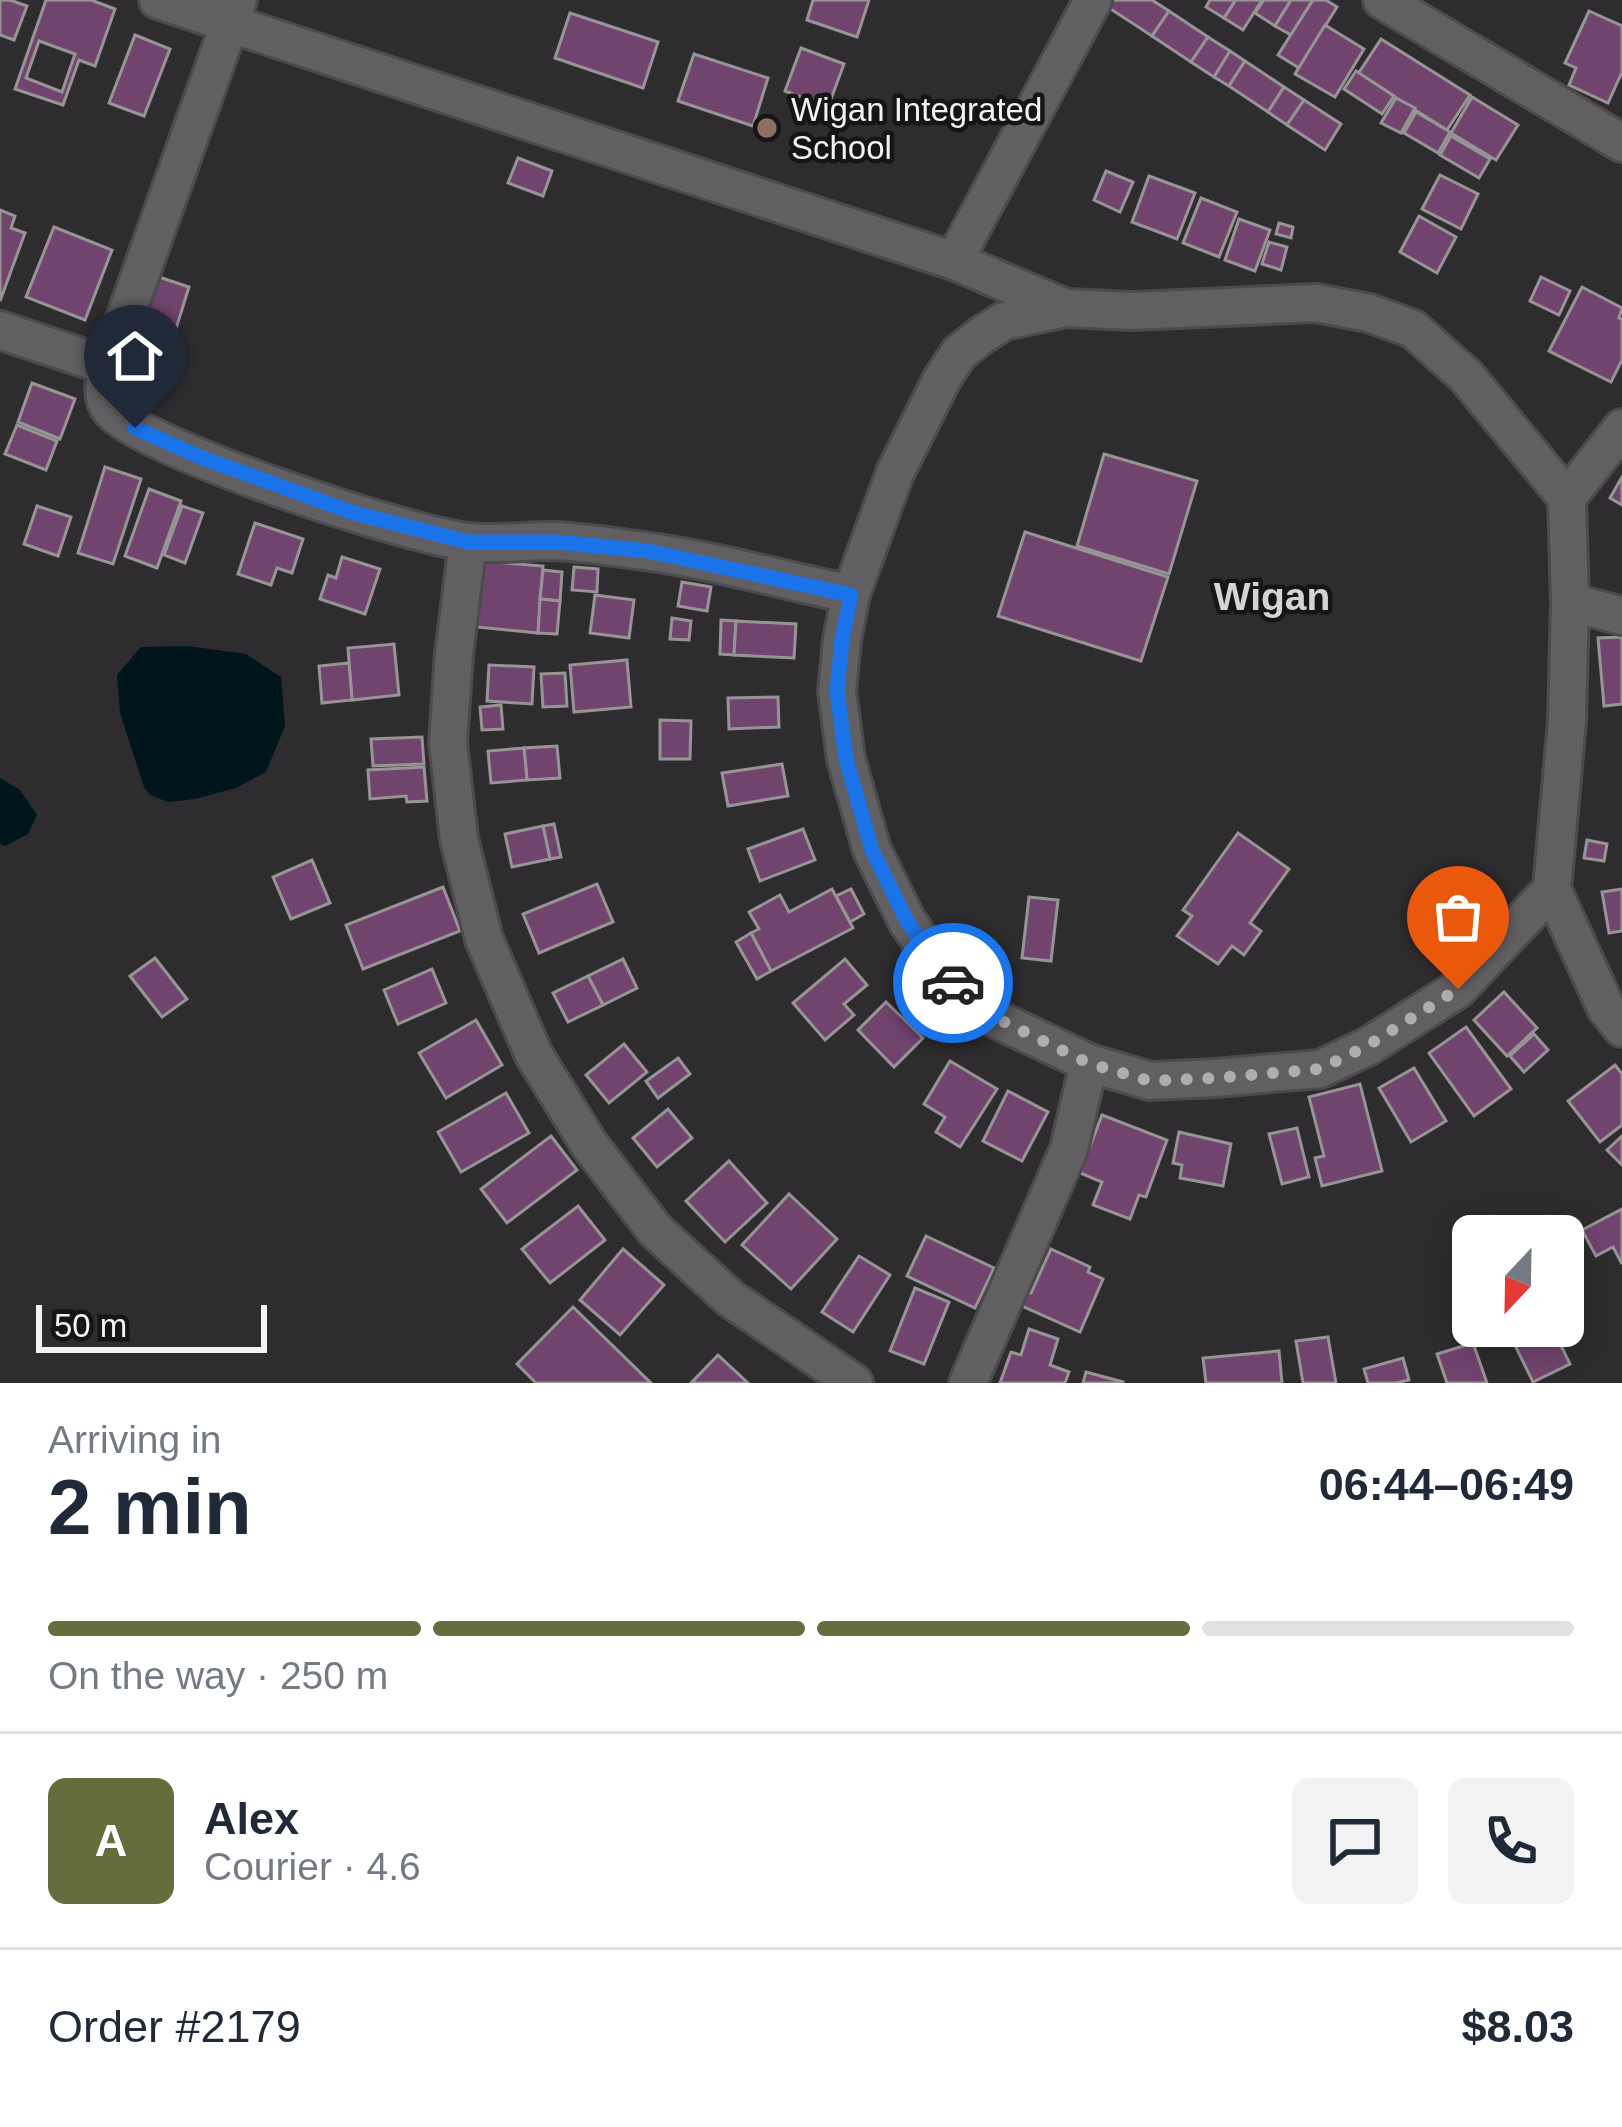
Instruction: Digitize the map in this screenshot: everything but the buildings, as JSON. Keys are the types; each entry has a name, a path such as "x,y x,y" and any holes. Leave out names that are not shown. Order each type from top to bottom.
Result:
{"street":[{"path":"158,0 234,12 954,261 1066,308"},
{"path":"954,261 1094,0"},
{"path":"1382,0 1622,142"},
{"path":"234,12 108,366 105,400 113,413 200,457 354,513 468,542 557,542 648,551 851,595"},
{"path":"1552,889 1458,989 1367,1046 1320,1069 1150,1081 1088,1063 996,1018 945,976 907,921 872,850 846,759 837,691 851,595 895,473 959,353 1004,321 1066,308 1132,311 1316,303 1370,313 1413,329 1466,376 1567,498 1567,721 1552,889 1606,1008 1622,1028"},
{"path":"0,330 108,366"},
{"path":"1567,498 1622,428"},
{"path":"468,542 448,743 459,838 484,939 534,1055 589,1144 656,1230 731,1299 854,1383"},
{"path":"1570,602 1622,616"},
{"path":"968,1383 1069,1150 1088,1063"}],"water":[{"path":"188,646 246,654 281,677 285,726 266,772 236,788 168,802 150,795 144,787 120,713 117,675 141,647"},
{"path":"0,778 20,790 37,815 28,834 5,846 0,844"}],"way so far":[{"path":"953,983 996,1018 1088,1063 1150,1081 1320,1069 1367,1046 1458,989"}],"place":[{"name":"Wigan Integrated School","path":"767,128"}],"district":[{"name":"Wigan","path":"1272,596"}],"route":[{"path":"135,428 354,513 468,542 557,542 648,551 851,595 837,691 846,759 872,850 907,921 953,983"}]}
